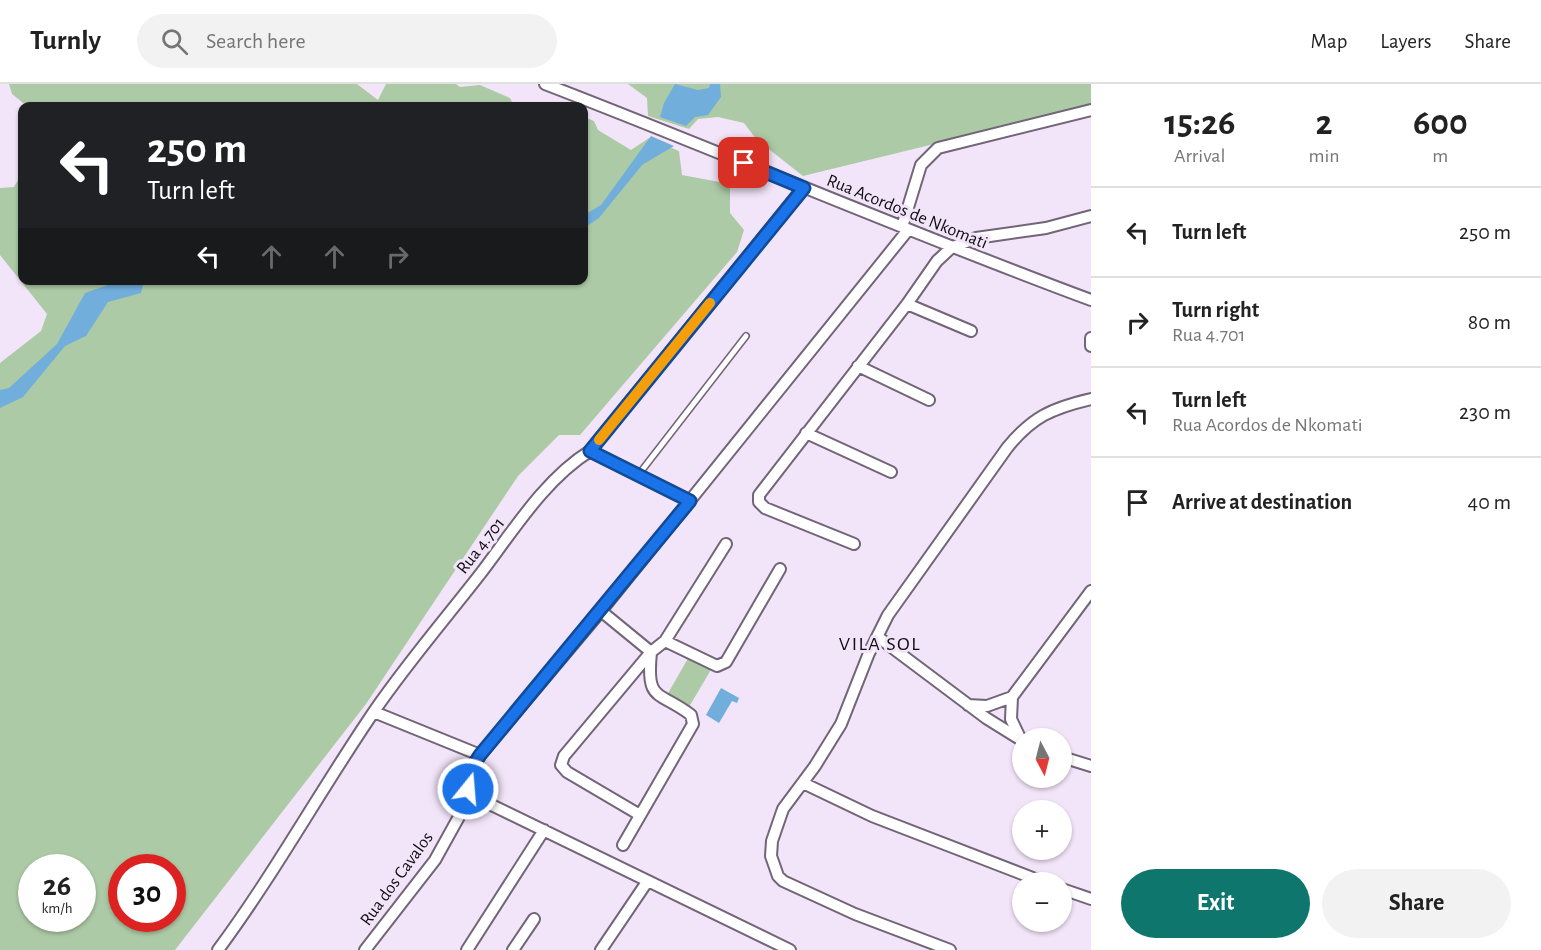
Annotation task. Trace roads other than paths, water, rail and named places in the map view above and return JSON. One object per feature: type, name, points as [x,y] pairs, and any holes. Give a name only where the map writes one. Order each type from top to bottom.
[{"type":"street","name":"Rua Acordos de Nkomati","points":[[544,84],[652,125],[951,248],[1091,300]]},
{"type":"street","points":[[785,949],[471,795],[468,789],[468,774],[480,755],[690,501],[905,228],[921,165],[938,148],[1091,110]]},
{"type":"street","name":"Rua 4.701","points":[[218,950],[289,848],[374,712],[411,659],[563,470],[590,451],[804,188]]},
{"type":"street","points":[[854,544],[765,508],[759,502],[759,495],[907,304],[937,261],[951,248],[976,238],[1036,230],[1091,216]]},
{"type":"street","points":[[907,304],[971,331]]},
{"type":"street","points":[[1091,338],[1091,346]]},
{"type":"street","points":[[858,366],[929,400]]},
{"type":"street","points":[[950,950],[855,915],[792,887],[778,876],[771,856],[777,822],[783,809],[803,783],[841,724],[888,615],[1016,438],[1050,410],[1091,399]]},
{"type":"street","points":[[806,433],[891,472]]},
{"type":"street","points":[[590,451],[690,501]]},
{"type":"street","points":[[640,815],[567,772],[561,765],[564,756],[580,735],[651,652],[664,641],[726,544]]},
{"type":"street","points":[[664,641],[717,666],[724,664],[780,569]]},
{"type":"street","points":[[968,705],[987,706],[1012,697],[1091,591]]},
{"type":"street","points":[[601,611],[651,652]]},
{"type":"street","points":[[878,637],[968,705],[1012,734]]},
{"type":"street","points":[[623,845],[693,723],[691,715],[662,699],[653,690],[650,681],[651,652]]},
{"type":"street","points":[[1012,697],[1011,719],[1016,728]]},
{"type":"street","points":[[374,712],[480,755]]},
{"type":"street","points":[[1072,760],[1091,766]]},
{"type":"street","points":[[803,783],[872,816],[1017,872]]},
{"type":"street","name":"Rua dos Cavalos","points":[[365,950],[435,860],[471,795]]},
{"type":"street","points":[[467,950],[544,830]]},
{"type":"street","points":[[601,950],[647,882]]},
{"type":"street","points":[[1072,892],[1091,899]]},
{"type":"street","points":[[513,950],[534,919]]},
{"type":"lane","points":[[639,474],[746,336]]},
{"type":"water","points":[[675,84],[698,90],[709,88],[710,84],[720,84],[721,97],[708,115],[695,117],[686,126],[660,117],[664,103]]},
{"type":"water","points":[[651,136],[674,146],[642,165],[599,218],[588,225],[588,213],[601,205]]},
{"type":"water","points":[[108,285],[143,285],[141,293],[108,302],[86,336],[65,346],[23,397],[0,408],[0,390],[9,388],[57,344],[85,293]]},
{"type":"water","points":[[721,688],[739,698],[737,703],[732,701],[719,723],[706,715]]},
{"type":"district","name":"VILA SOL","points":[[880,644]]}]
